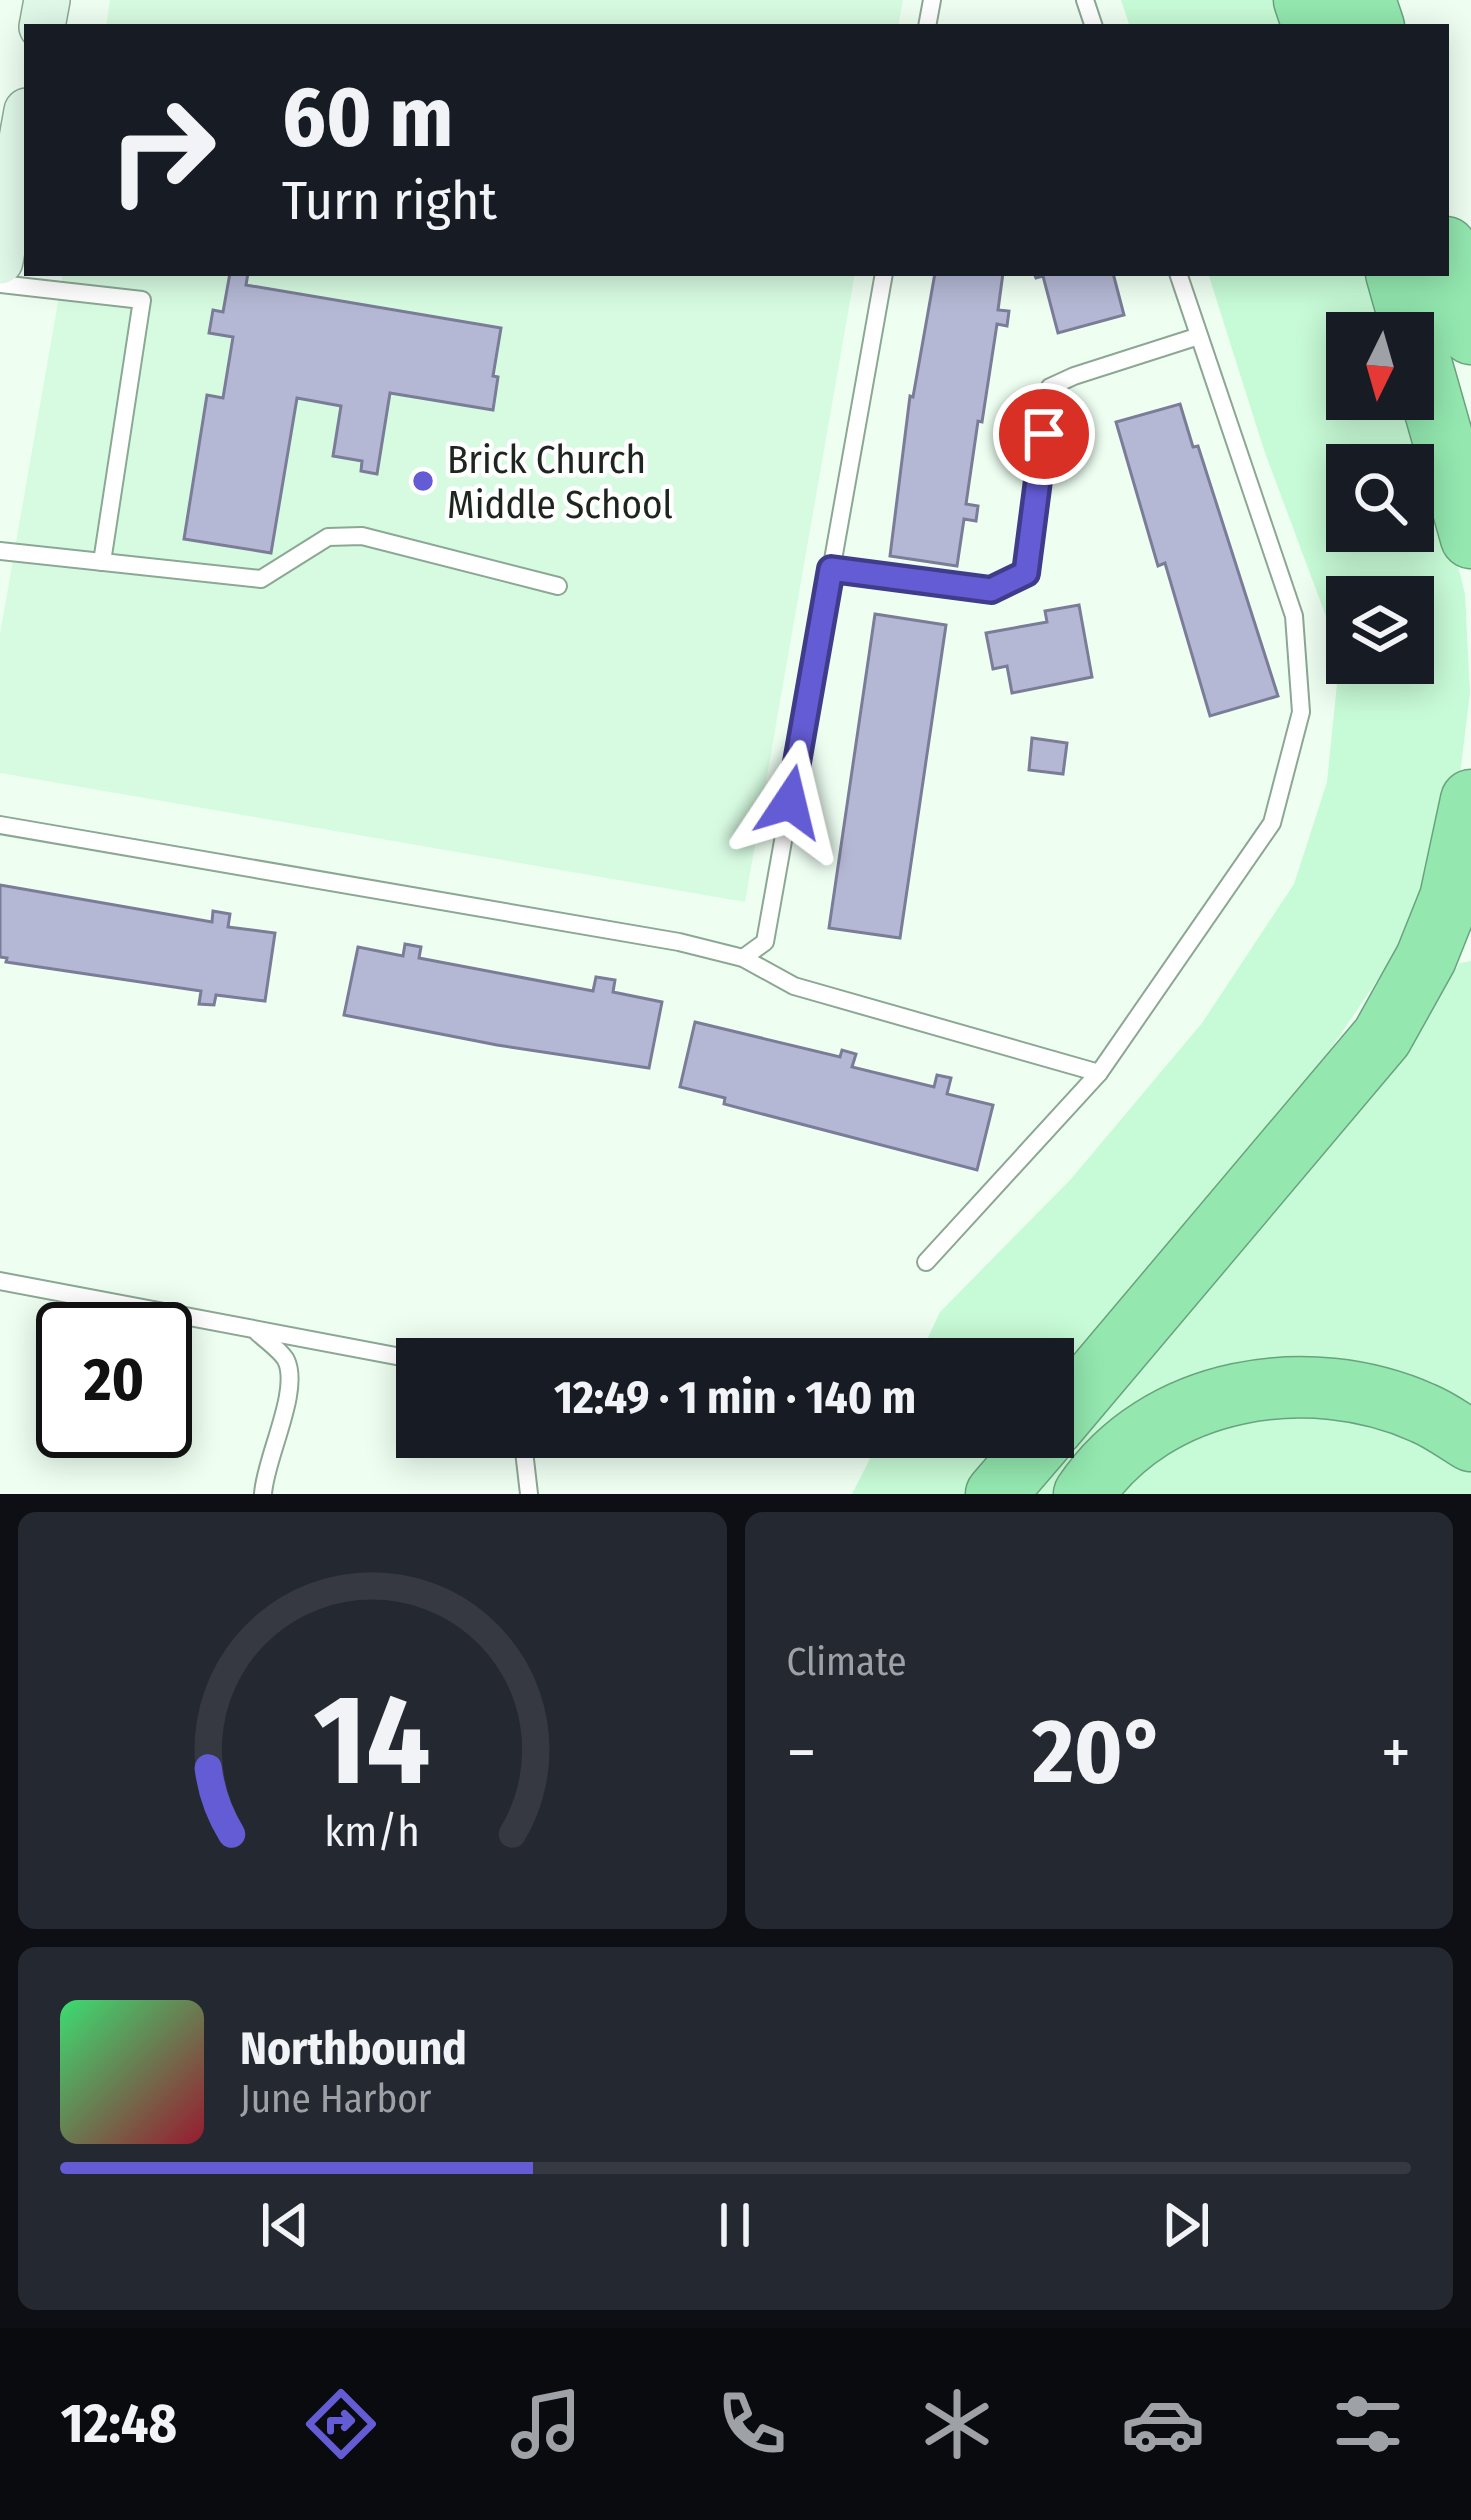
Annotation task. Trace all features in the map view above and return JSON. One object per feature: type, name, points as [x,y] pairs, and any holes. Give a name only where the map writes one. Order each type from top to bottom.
[{"type":"highway","points":[[1449,257],[1471,334]]},
{"type":"highway","points":[[1397,276],[1407,312]]},
{"type":"highway","points":[[1434,408],[1471,538]]},
{"type":"highway","points":[[1074,1402],[1382,1036],[1426,958],[1450,898],[1471,800]]},
{"type":"highway","points":[[1084,1494],[1125,1447],[1156,1425],[1208,1402],[1284,1386],[1341,1390],[1380,1399],[1424,1413],[1471,1441]]},
{"type":"highway","points":[[996,1494],[1027,1458]]},
{"type":"main road","points":[[0,261],[24,128]]},
{"type":"lane","points":[[743,958],[765,942],[883,276]]},
{"type":"lane","points":[[926,1262],[1099,1073],[1272,823],[1301,712],[1294,616],[1179,276]]},
{"type":"lane","points":[[0,284],[142,300],[103,562]]},
{"type":"lane","points":[[831,569],[991,590],[1026,573],[1050,388],[1199,336]]},
{"type":"lane","points":[[0,551],[261,579],[328,537],[362,536],[558,586]]},
{"type":"lane","points":[[0,825],[656,938],[743,958],[794,986],[1099,1073]]},
{"type":"lane","points":[[0,1281],[396,1356]]},
{"type":"lane","points":[[257,1332],[286,1360],[290,1389],[264,1474],[263,1494]]},
{"type":"lane","points":[[525,1458],[529,1494]]},
{"type":"shaded area","points":[[110,0],[903,0],[899,24],[106,24]]},
{"type":"shaded area","points":[[1121,0],[1289,0],[1298,24],[1129,24]]},
{"type":"shaded area","name":"Brick Church Middle School","points":[[62,276],[854,276],[745,902],[0,773],[0,634]]},
{"type":"shaded area","points":[[1209,276],[1379,276],[1390,312],[1326,312],[1326,420],[1421,420],[1428,444],[1326,444],[1326,552],[1434,552],[1434,468],[1465,594],[1470,693],[1456,807],[1422,914],[1332,1047],[1202,1221],[1074,1376],[1074,1338],[928,1338],[940,1312],[1071,1179],[1202,1023],[1294,884],[1327,782],[1337,684],[1434,684],[1434,576],[1326,576],[1326,616],[1264,450]]},
{"type":"shaded area","points":[[1471,961],[1471,1420],[1352,1370],[1064,1494],[1025,1494],[1055,1458],[1074,1458],[1074,1436],[1399,1048],[1460,963]]},
{"type":"shaded area","points":[[1279,1407],[1385,1421],[1471,1466],[1471,1494],[1116,1494],[1161,1444]]},
{"type":"shaded area","points":[[870,1458],[1006,1458],[976,1494],[852,1494]]},
{"type":"building","points":[[229,276],[248,276],[246,285],[501,328],[493,410],[390,393],[377,474],[361,471],[362,461],[333,456],[341,406],[297,398],[271,553],[184,539],[207,395],[223,398],[233,337],[209,333],[213,310],[223,312]]},
{"type":"building","points":[[934,276],[1003,276],[998,310],[1009,311],[1007,326],[997,324],[966,504],[978,506],[976,521],[964,519],[957,566],[890,556]]},
{"type":"building","points":[[1043,276],[1114,276],[1124,315],[1058,333]]},
{"type":"building","points":[[1180,404],[1193,447],[1198,446],[1278,696],[1210,716],[1165,563],[1158,566],[1116,422]]},
{"type":"building","points":[[1079,605],[1092,677],[1012,693],[1007,666],[993,669],[986,633],[1047,622],[1045,611]]},
{"type":"building","points":[[875,614],[946,625],[900,938],[829,928]]},
{"type":"building","points":[[1032,738],[1067,743],[1063,774],[1029,770]]},
{"type":"building","points":[[0,885],[212,922],[213,911],[230,914],[228,927],[275,933],[265,1001],[216,995],[214,1005],[199,1004],[201,991],[6,962],[7,958],[0,957]]},
{"type":"building","points":[[405,944],[421,947],[419,958],[593,991],[596,977],[615,980],[613,992],[662,1002],[649,1068],[344,1015],[358,947],[403,956]]},
{"type":"building","points":[[695,1022],[840,1057],[842,1050],[856,1054],[852,1067],[934,1087],[937,1075],[951,1078],[947,1094],[993,1105],[977,1170],[724,1104],[725,1098],[680,1087]]},
{"type":"place","name":"Brick Church Middle School","points":[[423,481]]},
{"type":"route","points":[[790,802],[831,569],[991,590],[1026,573],[1044,434]]}]
